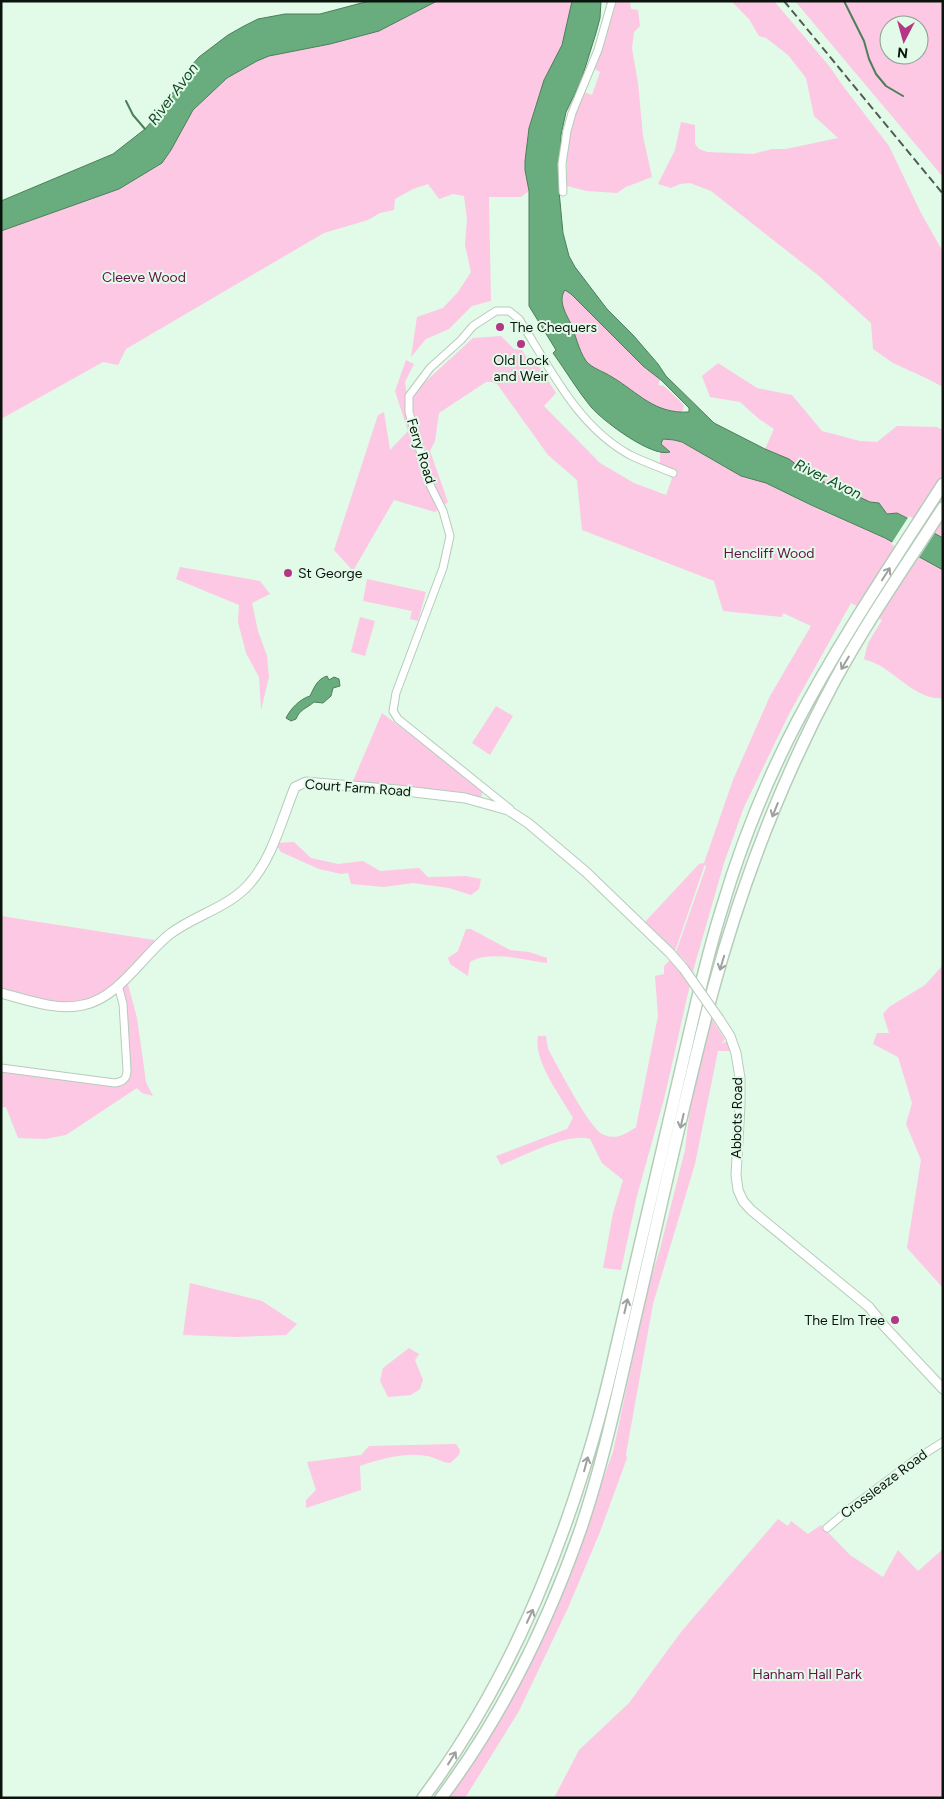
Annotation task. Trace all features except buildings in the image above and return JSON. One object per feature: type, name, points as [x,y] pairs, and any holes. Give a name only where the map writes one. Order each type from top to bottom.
[{"type":"highway","points":[[423,1798],[446,1767],[506,1666],[535,1604],[560,1542],[583,1475],[612,1364],[703,975],[733,873],[757,809],[780,757],[826,670],[943,484]]},
{"type":"highway","points":[[441,1798],[485,1733],[510,1689],[560,1584],[580,1530],[598,1471],[624,1366],[713,992],[763,841],[795,760],[837,677],[943,508]]},
{"type":"street","points":[[563,192],[562,164],[567,131],[572,113],[598,50],[612,1]]},
{"type":"street","name":"Ferry Road","points":[[519,816],[398,719],[393,711],[396,693],[443,568],[450,536],[443,511],[430,485],[409,412],[408,400],[410,394],[430,368],[461,340],[473,326],[496,311],[509,312],[519,319],[562,389],[580,413],[607,438],[630,454],[673,473]]},
{"type":"street","name":"Court Farm Road","points":[[1,993],[43,1004],[71,1007],[93,1003],[118,985],[171,933],[196,917],[221,905],[250,883],[268,854],[295,787],[299,784],[306,782],[397,790],[479,801],[508,810],[519,816]]},
{"type":"street","points":[[479,801],[484,798],[487,791]]},
{"type":"street","name":"Abbots Road","points":[[519,816],[586,872],[673,956],[719,1019],[734,1046],[740,1078],[736,1175],[738,1190],[743,1201],[751,1210],[869,1307],[885,1327],[943,1389]]},
{"type":"street","points":[[1,1068],[114,1083],[124,1080],[128,1070],[124,1004],[118,985]]},
{"type":"street","name":"Crossleaze Road","points":[[827,1528],[916,1459],[943,1442]]},
{"type":"green space","name":"Cleeve Wood","points":[[437,1],[572,1],[562,45],[544,80],[529,128],[525,161],[529,191],[521,197],[489,197],[491,301],[472,306],[449,329],[426,339],[411,357],[417,317],[443,308],[458,292],[471,272],[465,245],[467,219],[464,196],[453,194],[439,199],[428,184],[413,189],[395,199],[394,210],[380,213],[368,220],[324,233],[126,349],[118,365],[103,362],[1,419],[1,231],[119,189],[162,163],[193,110],[227,78],[257,61],[269,56],[330,44],[379,31]]},
{"type":"green space","points":[[606,1],[630,1],[631,9],[638,10],[640,26],[634,32],[632,48],[638,83],[643,136],[652,177],[626,187],[617,193],[587,191],[567,186],[567,153],[572,121],[584,92],[592,95],[600,72],[593,68],[605,40]]},
{"type":"green space","points":[[731,1],[774,1],[830,67],[889,146],[921,213],[943,252],[943,387],[893,363],[873,349],[871,323],[819,276],[711,191],[690,183],[680,184],[671,188],[658,184],[675,150],[681,122],[695,125],[695,144],[699,149],[707,152],[753,154],[838,138],[814,116],[806,78],[788,55],[766,38],[759,36],[749,19]]},
{"type":"green space","points":[[795,1],[943,1],[943,177]]},
{"type":"green space","points":[[565,290],[643,366],[660,379],[658,385],[664,386],[684,406],[682,412],[661,409],[653,405],[586,361],[563,306],[562,298]]},
{"type":"green space","name":"Hencliff Wood","points":[[501,336],[514,349],[522,350],[531,364],[537,363],[556,393],[544,406],[600,463],[634,483],[666,495],[674,473],[660,466],[660,452],[663,439],[682,442],[741,476],[766,483],[811,506],[885,538],[943,570],[943,698],[936,698],[921,693],[882,667],[864,659],[868,643],[882,620],[851,603],[789,714],[744,807],[724,863],[693,971],[665,1095],[637,1196],[621,1270],[603,1268],[613,1213],[623,1180],[602,1163],[590,1139],[570,1139],[558,1142],[501,1165],[496,1156],[567,1129],[573,1118],[544,1067],[538,1046],[538,1036],[546,1036],[548,1049],[566,1082],[582,1110],[598,1130],[604,1135],[617,1137],[636,1127],[658,1016],[655,976],[664,974],[664,966],[671,959],[682,972],[686,962],[676,952],[706,867],[705,864],[675,951],[645,922],[699,864],[704,863],[733,780],[770,696],[811,626],[783,613],[782,617],[723,611],[714,581],[582,530],[577,480],[548,455],[497,384],[492,382],[486,382],[439,413],[435,441],[430,451],[448,502],[435,512],[394,500],[353,571],[334,550],[378,415],[384,412],[390,450],[408,431],[395,391],[406,360],[414,364],[405,382],[407,397],[473,338]]},
{"type":"green space","points":[[718,363],[757,388],[792,395],[822,431],[860,441],[877,442],[897,426],[937,427],[943,430],[943,538],[897,513],[887,514],[879,503],[870,502],[837,489],[793,462],[765,449],[774,429],[740,402],[710,397],[702,376]]},
{"type":"green space","points":[[180,567],[260,581],[270,594],[252,603],[258,631],[267,656],[269,677],[261,710],[259,677],[246,653],[238,622],[239,605],[176,579]]},
{"type":"green space","points":[[367,579],[426,592],[418,621],[410,619],[412,611],[363,601]]},
{"type":"green space","points":[[360,617],[375,621],[365,656],[351,652]]},
{"type":"green space","points":[[496,706],[513,716],[490,755],[472,743]]},
{"type":"green space","points":[[382,713],[482,789],[482,796],[478,798],[438,790],[353,781]]},
{"type":"green space","points":[[294,842],[311,858],[338,864],[363,861],[380,871],[419,868],[428,877],[466,876],[481,879],[479,889],[471,895],[449,888],[413,883],[384,887],[351,884],[348,873],[341,874],[319,869],[281,852],[275,843]]},
{"type":"green space","points":[[1,916],[154,940],[154,948],[121,982],[128,984],[137,1018],[146,1082],[153,1096],[142,1093],[137,1088],[66,1135],[45,1139],[18,1138],[6,1107],[1,1107],[1,1066],[114,1083],[127,1076],[118,985],[100,999],[71,1007],[1,993]]},
{"type":"green space","points":[[466,929],[471,929],[510,950],[529,952],[547,958],[547,963],[497,956],[478,958],[470,962],[468,976],[450,964],[448,958],[458,951]]},
{"type":"green space","points":[[943,965],[943,1288],[907,1248],[921,1160],[906,1124],[912,1103],[898,1057],[873,1044],[877,1033],[889,1033],[883,1014],[889,1007],[925,985]]},
{"type":"green space","points":[[711,1018],[725,1039],[721,1044],[727,1041],[731,1051],[718,1051],[695,1164],[653,1304],[626,1454],[627,1458],[600,1532],[568,1608],[519,1711],[465,1798],[449,1798],[515,1691],[561,1594],[613,1452],[647,1291],[660,1249],[685,1150],[691,1099]]},
{"type":"green space","points":[[190,1283],[262,1301],[297,1324],[286,1335],[236,1337],[183,1335]]},
{"type":"green space","points":[[409,1348],[419,1354],[415,1360],[423,1380],[420,1389],[411,1395],[388,1397],[380,1381],[383,1368]]},
{"type":"green space","points":[[456,1444],[460,1450],[459,1455],[450,1463],[430,1457],[410,1455],[360,1466],[361,1490],[306,1508],[306,1500],[316,1490],[307,1462],[361,1455],[369,1446]]},
{"type":"green space","name":"Hanham Hall Park","points":[[778,1519],[788,1526],[791,1521],[808,1534],[821,1525],[850,1555],[883,1577],[898,1550],[918,1571],[943,1549],[943,1798],[554,1798],[579,1750],[629,1703],[681,1632]]},
{"type":"water","name":"River Avon","points":[[369,1],[437,1],[379,31],[330,44],[269,56],[257,61],[227,78],[193,110],[162,163],[119,189],[1,231],[1,201],[113,154],[145,129],[159,113],[191,66],[199,57],[228,35],[258,19],[285,14],[320,14]]},
{"type":"water","points":[[572,1],[601,1],[600,18],[596,33],[581,81],[566,112],[561,135],[559,191],[563,233],[569,256],[575,267],[607,309],[633,335],[666,376],[714,423],[789,459],[836,489],[840,488],[870,502],[879,503],[887,514],[897,513],[943,538],[943,570],[885,538],[766,483],[741,476],[682,442],[663,439],[661,444],[670,452],[662,452],[640,444],[606,421],[581,394],[553,353],[556,350],[529,306],[529,191],[525,161],[529,128],[544,80],[562,45]],"holes":[[[565,290],[643,366],[661,380],[689,408],[689,412],[677,412],[656,406],[586,361],[563,306],[562,298]]]},
{"type":"water","points":[[327,676],[329,680],[334,677],[339,679],[340,686],[333,688],[331,696],[323,703],[314,702],[301,711],[296,719],[291,721],[286,718],[296,704],[310,696],[318,682]]},
{"type":"pier","points":[[909,516],[936,531],[918,559],[891,544]]},
{"type":"waterway","points":[[844,1],[864,41],[876,74],[886,86],[903,96]]},
{"type":"waterway","name":"River Avon","points":[[126,101],[133,115],[145,129]]},
{"type":"railway","points":[[784,1],[943,194]]},
{"type":"place","name":"The Chequers","points":[[500,327]]},
{"type":"place","name":"Old Lock and Weir","points":[[521,344]]},
{"type":"place","name":"St George","points":[[288,573]]},
{"type":"place","name":"The Elm Tree","points":[[895,1320]]}]
